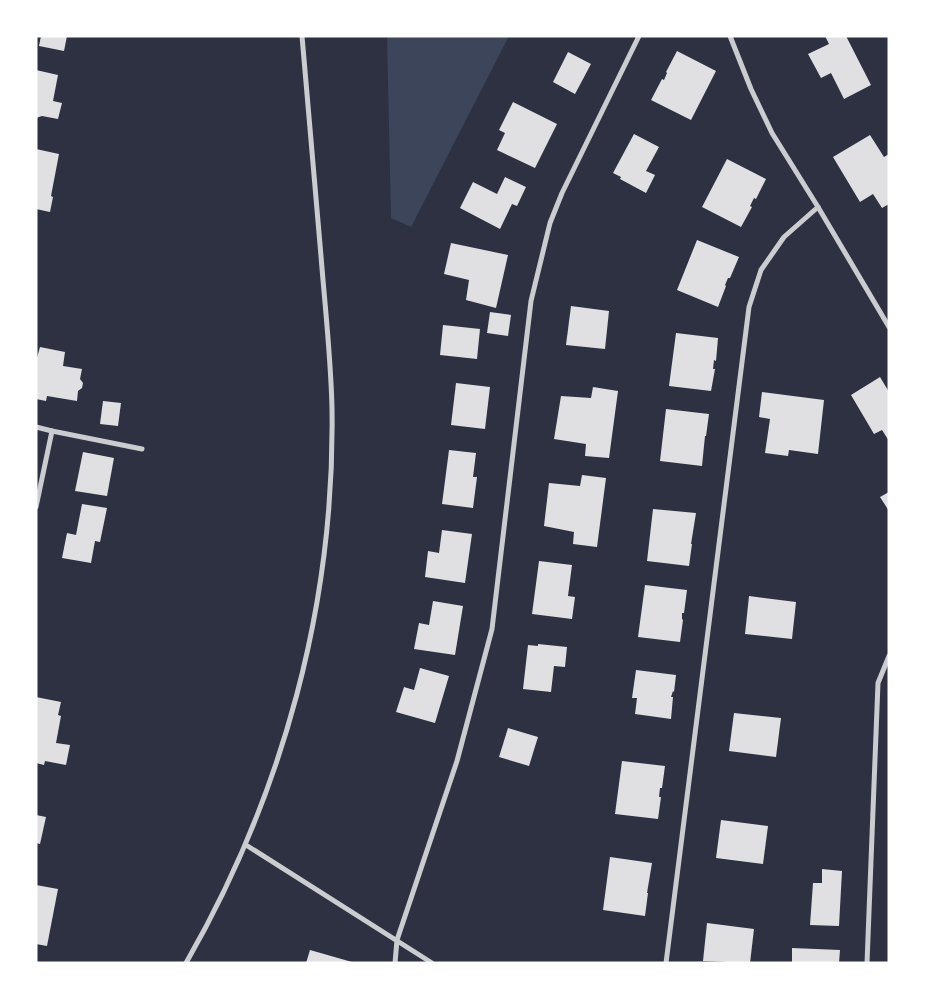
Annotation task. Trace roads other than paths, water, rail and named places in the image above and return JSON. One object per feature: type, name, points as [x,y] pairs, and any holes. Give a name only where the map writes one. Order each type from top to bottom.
[{"type":"street","points":[[186,963],[246,845],[283,746],[297,700],[318,597],[328,510],[331,459],[331,367],[302,36]]},
{"type":"street","points":[[395,963],[397,940],[457,761],[492,629],[531,301],[550,223],[562,193],[639,36]]},
{"type":"street","points":[[730,36],[750,89],[772,133],[889,327]]},
{"type":"street","points":[[666,963],[749,307],[761,270],[784,237],[818,207]]},
{"type":"street","points":[[36,427],[142,449]]},
{"type":"street","points":[[36,507],[52,431]]},
{"type":"street","points":[[867,963],[878,683],[889,656]]},
{"type":"street","points":[[246,845],[432,963]]}]
